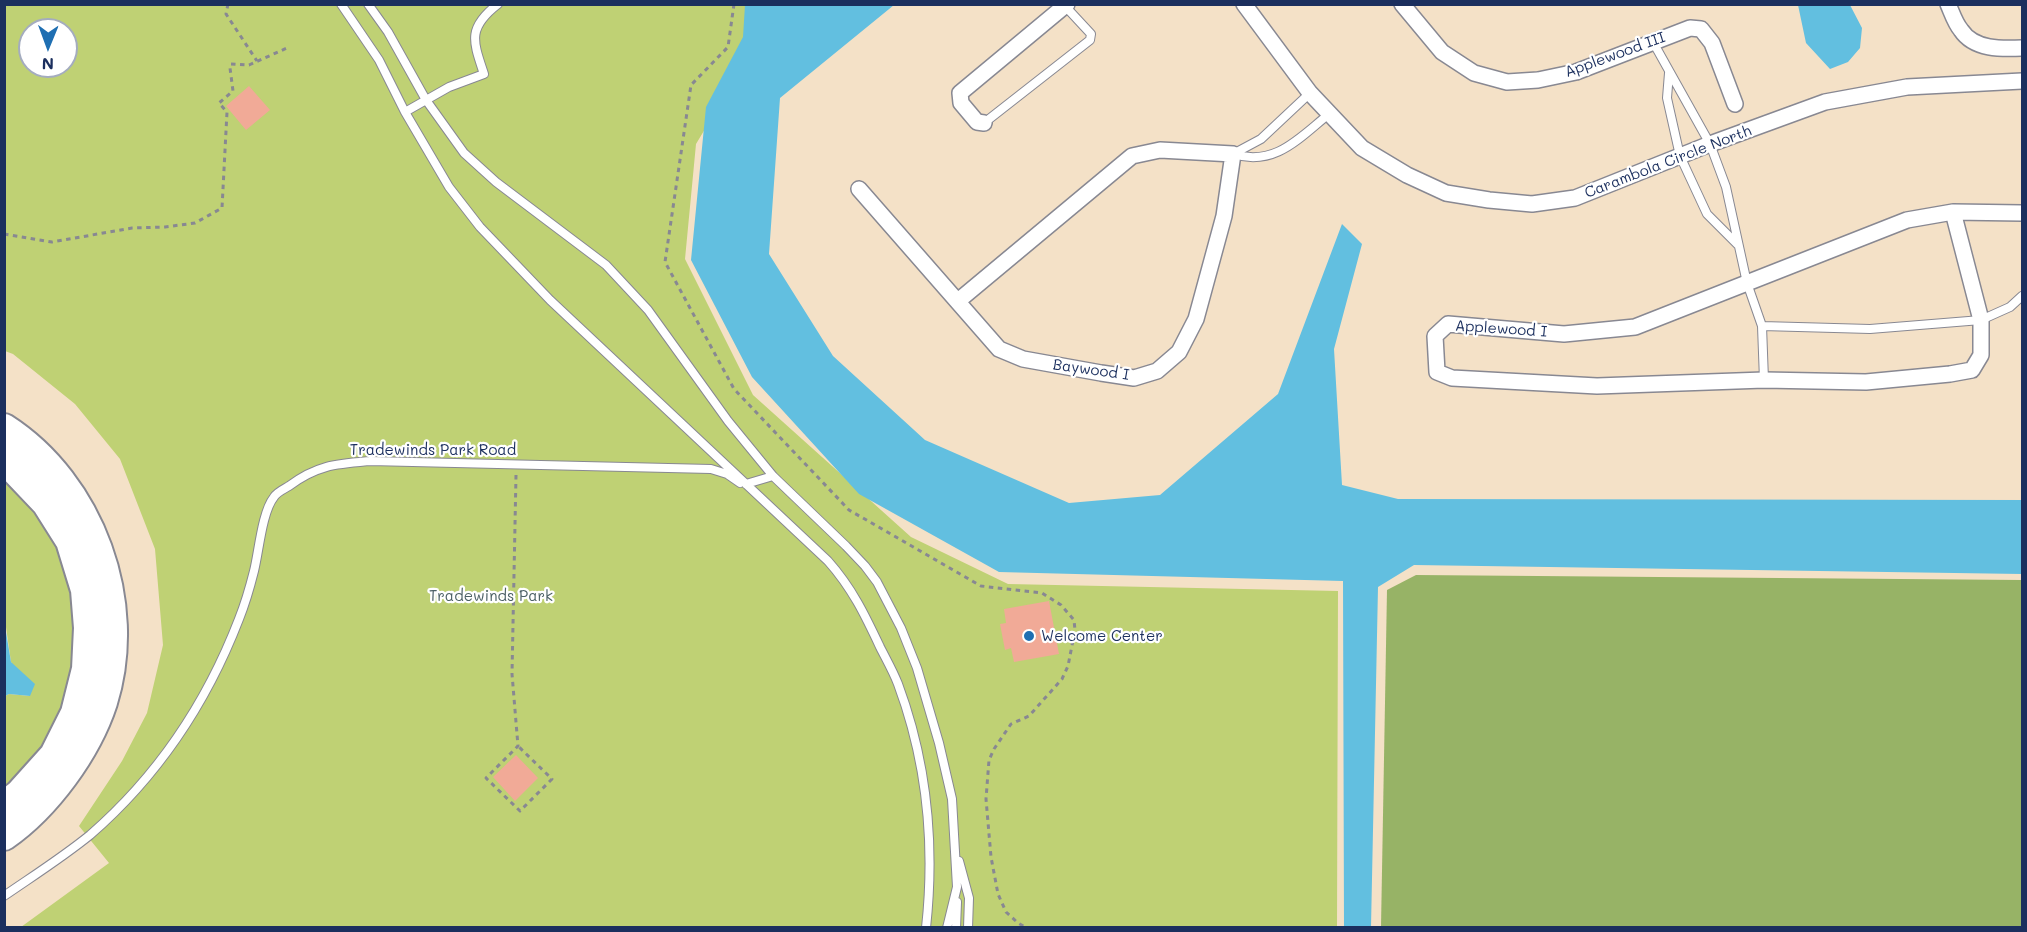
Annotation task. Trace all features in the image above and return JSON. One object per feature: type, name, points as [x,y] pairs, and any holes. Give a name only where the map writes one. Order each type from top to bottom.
[{"type":"highway","points":[[4,428],[34,451],[56,473],[71,494],[99,554],[108,588],[112,625],[111,663],[103,702],[74,763],[39,807],[4,836]]},
{"type":"highway","points":[[4,459],[46,503],[70,541],[85,590],[88,628],[86,669],[75,713],[54,755],[19,794],[4,806]]},
{"type":"street","name":"Carambola Circle North","points":[[1244,4],[1310,93],[1362,148],[1407,175],[1446,193],[1489,200],[1532,204],[1575,198],[1710,144],[1825,102],[1907,87],[2022,81]]},
{"type":"street","name":"Applewood III","points":[[1402,4],[1442,52],[1474,73],[1508,82],[1538,80],[1576,72],[1690,28],[1701,29],[1712,43],[1735,104]]},
{"type":"street","points":[[1948,4],[1962,32],[1978,44],[1999,49],[2022,48]]},
{"type":"street","points":[[984,123],[976,122],[971,116],[961,103],[960,93],[1066,5]]},
{"type":"street","points":[[958,301],[1132,156],[1160,150],[1233,154]]},
{"type":"street","name":"Baywood I","points":[[859,189],[999,349],[1023,360],[1134,378],[1157,371],[1179,352],[1196,319],[1224,216],[1233,154]]},
{"type":"street","name":"Applewood I","points":[[1953,212],[1981,320],[1981,355],[1972,370],[1866,382],[1764,380],[1597,386],[1452,378],[1437,372],[1435,336],[1448,324],[1564,334],[1635,327],[1908,220],[1953,212],[2022,213]]},
{"type":"lane","name":"Tradewinds Park Road","points":[[340,4],[379,60],[405,112],[449,187],[480,227],[550,300],[828,561],[860,603],[898,684],[916,748],[929,821],[931,849],[926,927]]},
{"type":"lane","points":[[368,4],[388,32],[426,100],[464,153],[496,182],[606,265],[641,303],[728,421],[773,476],[865,566],[877,582],[901,628],[917,668],[939,743],[952,799],[957,887],[956,927]]},
{"type":"lane","points":[[405,112],[450,87],[484,74],[475,44],[475,36],[478,26],[487,13],[498,4]]},
{"type":"lane","points":[[984,123],[1090,40],[1091,34],[1066,5]]},
{"type":"lane","points":[[1653,42],[1710,144],[1725,187],[1747,283],[1762,326],[1764,380]]},
{"type":"lane","points":[[1669,71],[1667,98],[1680,156],[1707,214],[1739,246]]},
{"type":"lane","points":[[1233,154],[1262,139],[1310,93]]},
{"type":"lane","points":[[1233,154],[1248,159],[1268,156],[1286,149],[1329,114]]},
{"type":"lane","points":[[1762,326],[1870,329],[1981,320],[2010,307],[2022,296]]},
{"type":"lane","name":"Tradewinds Park Road","points":[[4,896],[88,836],[121,806],[183,732],[223,658],[240,617],[254,572],[265,518],[274,497],[297,479],[316,469],[335,464],[370,461],[711,469],[727,474],[765,501]]},
{"type":"lane","points":[[746,484],[773,476]]},
{"type":"lane","points":[[955,847],[969,897],[968,927]]},
{"type":"lane","points":[[947,927],[957,887]]},
{"type":"path","points":[[228,4],[226,14],[257,61]]},
{"type":"path","points":[[734,4],[728,47],[691,85],[665,262],[734,389],[849,510],[981,586],[1042,593],[1061,604],[1074,620],[1075,630],[1068,666],[1062,679],[1029,716],[1011,724],[994,748],[989,760],[986,800],[991,856],[998,894],[1006,912],[1017,923],[1027,927]]},
{"type":"path","points":[[4,234],[52,242],[132,228],[195,223],[222,208],[227,112],[219,103],[233,91],[231,64],[249,65],[287,48]]},
{"type":"path","points":[[516,464],[512,674],[518,746],[552,779],[520,812],[486,778],[518,746]]},
{"type":"green space","name":"Tradewinds Park","points":[[4,5],[746,5],[749,32],[732,84],[696,144],[685,259],[753,395],[911,537],[1008,584],[1338,591],[1337,927],[21,927],[109,863],[79,826],[122,761],[147,713],[163,645],[155,549],[120,459],[75,404],[13,354],[5,351]]},
{"type":"green space","points":[[4,466],[13,473],[80,584],[72,705],[5,801],[5,696],[9,694],[30,696],[11,662],[5,620]]},
{"type":"green space","points":[[1416,575],[2022,580],[2022,927],[1381,927],[1387,590]]},
{"type":"water","points":[[745,5],[894,5],[780,98],[769,254],[833,356],[925,440],[1069,503],[1160,495],[1278,394],[1342,224],[1362,244],[1334,349],[1342,485],[1398,499],[2022,500],[2022,574],[1414,565],[1378,587],[1371,927],[1344,927],[1343,581],[999,572],[859,494],[752,377],[691,260],[706,107],[743,37]]},
{"type":"water","points":[[1798,5],[1850,5],[1862,28],[1860,48],[1848,62],[1830,69],[1806,43]]},
{"type":"water","points":[[4,620],[11,662],[35,684],[30,696],[9,694],[5,696]]},
{"type":"building","points":[[249,86],[270,110],[246,130],[226,106]]},
{"type":"building","name":"Welcome Center","points":[[1049,601],[1059,654],[1014,662],[1011,648],[1005,650],[1000,624],[1006,623],[1004,609]]},
{"type":"building","points":[[516,755],[538,778],[515,801],[493,777]]},
{"type":"place","name":"Welcome Center","points":[[1029,636]]}]
